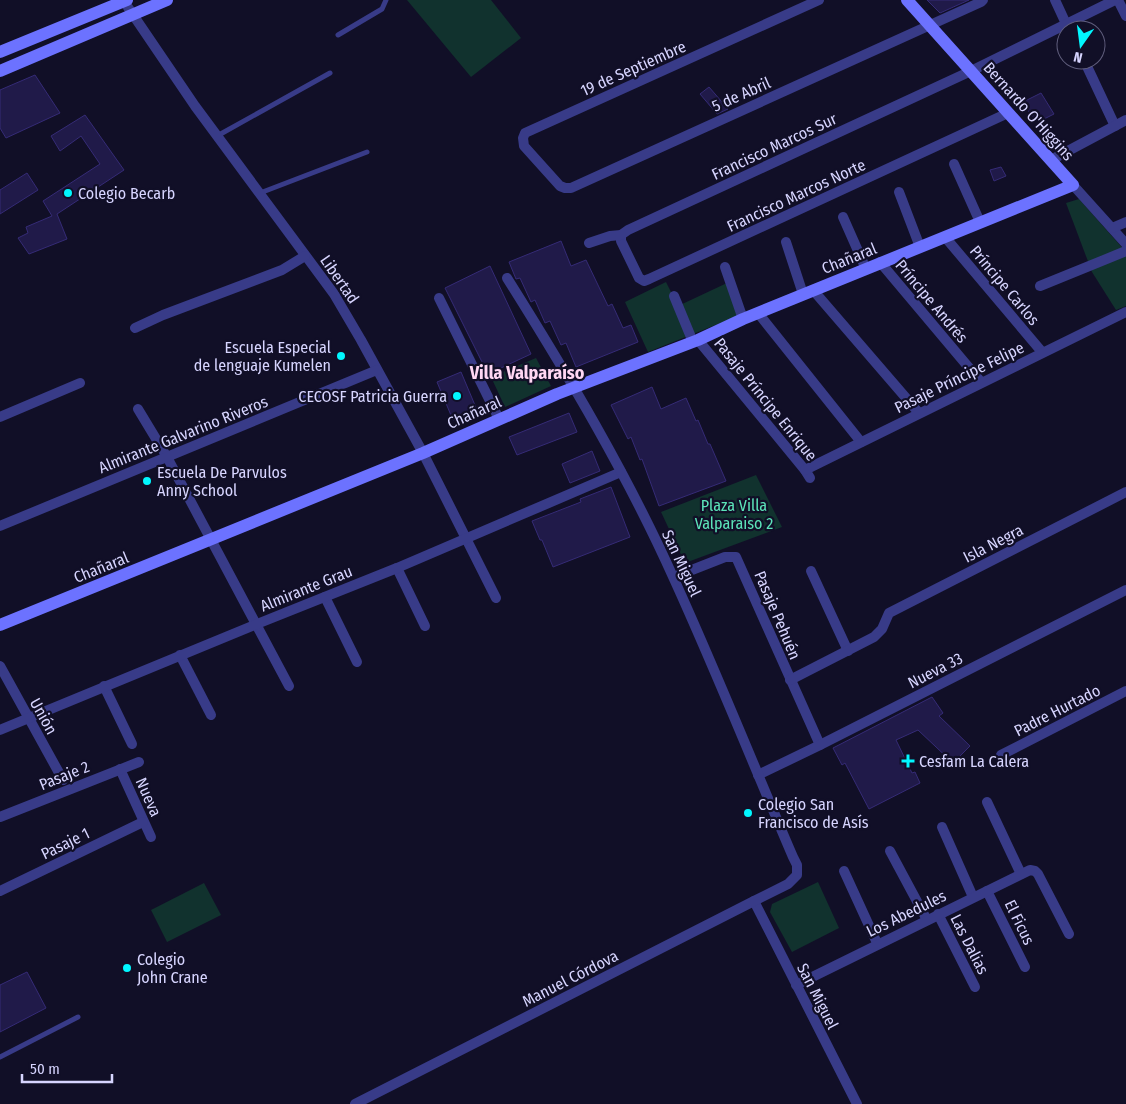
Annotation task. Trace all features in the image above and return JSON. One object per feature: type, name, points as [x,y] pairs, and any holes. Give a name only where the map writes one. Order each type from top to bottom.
[{"type":"street","points":[[0,52],[125,0]]},
{"type":"street","name":"Libertad","points":[[125,0],[132,14],[217,136],[334,294],[423,453],[496,598]]},
{"type":"street","points":[[0,71],[166,0]]},
{"type":"street","name":"19 de Septiembre","points":[[565,188],[556,182],[524,146],[523,138],[526,133],[819,0]]},
{"type":"street","name":"Bernardo O'Higgins","points":[[907,0],[1126,244]]},
{"type":"street","name":"5 de Abril","points":[[565,188],[571,188],[983,0]]},
{"type":"street","points":[[1055,0],[1065,20]]},
{"type":"street","points":[[1116,0],[1126,16]]},
{"type":"street","name":"Francisco Marcos Sur","points":[[1080,20],[1116,0]]},
{"type":"street","name":"Francisco Marcos Sur","points":[[589,243],[610,236],[621,235],[1056,32]]},
{"type":"street","points":[[1089,70],[1115,126]]},
{"type":"street","name":"Francisco Marcos Norte","points":[[621,235],[621,241],[639,278],[649,279],[1008,113]]},
{"type":"street","points":[[1051,160],[1126,120]]},
{"type":"street","points":[[954,164],[980,222]]},
{"type":"street","name":"Chañaral","points":[[0,625],[423,453],[574,388],[695,341],[758,312],[880,262],[1074,185]]},
{"type":"street","points":[[899,192],[920,247]]},
{"type":"street","points":[[843,216],[866,269]]},
{"type":"street","points":[[1112,228],[1126,222]]},
{"type":"street","name":"Príncipe Carlos","points":[[945,237],[1042,352]]},
{"type":"street","points":[[786,242],[808,292],[919,413]]},
{"type":"street","points":[[1040,286],[1126,251]]},
{"type":"street","points":[[135,328],[163,315],[282,270],[305,256]]},
{"type":"street","name":"Príncipe Andrés","points":[[880,262],[980,382]]},
{"type":"street","points":[[725,267],[743,319]]},
{"type":"street","name":"San Miguel","points":[[507,278],[560,362],[621,472],[674,578],[797,865],[797,875]]},
{"type":"street","name":"Pasaje Príncipe Enrique","points":[[674,296],[695,341],[808,474]]},
{"type":"street","points":[[438,298],[499,419]]},
{"type":"street","points":[[758,312],[861,442]]},
{"type":"street","name":"Pasaje Príncipe Felipe","points":[[808,474],[861,442],[1126,312]]},
{"type":"street","name":"Almirante Galvarino Riveros","points":[[0,526],[377,370]]},
{"type":"street","points":[[0,417],[80,383]]},
{"type":"street","points":[[138,409],[166,457],[289,686]]},
{"type":"street","name":"Almirante Grau","points":[[0,730],[397,568],[621,472]]},
{"type":"street","name":"Isla Negra","points":[[790,680],[874,637],[882,629],[889,613],[1126,492]]},
{"type":"street","name":"Pasaje Pehuén","points":[[674,578],[725,557],[736,557],[820,746]]},
{"type":"street","points":[[397,568],[425,626]]},
{"type":"street","points":[[811,571],[848,651]]},
{"type":"street","name":"Nueva 33","points":[[758,775],[820,746],[1126,590]]},
{"type":"street","points":[[326,597],[357,662]]},
{"type":"street","points":[[180,655],[211,715]]},
{"type":"street","name":"Unión","points":[[0,666],[63,780]]},
{"type":"street","points":[[104,686],[132,744]]},
{"type":"street","name":"Padre Hurtado","points":[[1001,755],[1126,691]]},
{"type":"street","name":"Pasaje 2","points":[[0,817],[139,762]]},
{"type":"street","name":"Nueva","points":[[120,769],[151,837]]},
{"type":"street","points":[[987,802],[1025,872],[1035,871],[1038,874],[1070,934]]},
{"type":"street","name":"Pasaje 1","points":[[0,891],[143,822]]},
{"type":"street","points":[[942,827],[973,897]]},
{"type":"street","points":[[890,851],[927,920]]},
{"type":"street","points":[[844,871],[877,943]]},
{"type":"street","name":"Los Abedules","points":[[796,984],[1025,872]]},
{"type":"street","name":"Manuel Córdova","points":[[355,1104],[788,884],[797,875]]},
{"type":"street","name":"El Ficus","points":[[987,890],[1025,967]]},
{"type":"street","name":"San Miguel","points":[[754,901],[857,1104]]},
{"type":"street","name":"Las Dalias","points":[[938,914],[974,987]]},
{"type":"lane","points":[[338,34],[382,9],[386,0]]},
{"type":"lane","points":[[217,136],[330,72]]},
{"type":"lane","points":[[259,194],[367,152]]},
{"type":"lane","points":[[0,1057],[78,1017]]},
{"type":"green space","points":[[407,0],[491,0],[521,38],[471,77]]},
{"type":"green space","points":[[1079,199],[1126,252],[1126,306],[1116,310],[1092,272],[1066,203]]},
{"type":"green space","points":[[666,282],[678,306],[727,283],[738,316],[648,352],[625,302]]},
{"type":"green space","points":[[536,358],[551,386],[505,407],[491,377]]},
{"type":"green space","name":"Plaza Villa Valparaiso 2","points":[[756,475],[782,527],[685,563],[661,512]]},
{"type":"green space","points":[[818,882],[839,928],[792,952],[770,912],[772,904]]},
{"type":"green space","points":[[204,883],[221,915],[167,942],[151,910]]},
{"type":"building","points":[[927,0],[969,0],[940,13]]},
{"type":"building","points":[[35,75],[60,113],[6,138],[0,128],[0,90]]},
{"type":"building","points":[[709,87],[728,109],[717,114],[700,94]]},
{"type":"building","points":[[1041,93],[1054,114],[1038,122],[1021,103]]},
{"type":"building","points":[[85,115],[124,170],[57,214],[67,239],[29,254],[18,238],[28,233],[26,227],[52,216],[43,201],[100,164],[81,136],[60,151],[51,136]]},
{"type":"building","points":[[1001,167],[1006,176],[994,181],[990,170]]},
{"type":"building","points":[[27,173],[38,190],[0,214],[0,190]]},
{"type":"building","points":[[561,241],[571,266],[586,260],[608,306],[612,304],[623,328],[631,325],[638,342],[576,367],[566,343],[561,345],[550,321],[545,323],[535,300],[531,302],[520,278],[516,279],[509,262]]},
{"type":"building","points":[[490,266],[531,354],[488,374],[445,288]]},
{"type":"building","name":"CECOSF Patricia Guerra","points":[[461,372],[477,410],[453,420],[437,382]]},
{"type":"building","points":[[652,387],[661,409],[686,398],[708,444],[710,444],[726,481],[659,506],[642,459],[640,460],[631,437],[628,439],[611,405]]},
{"type":"building","points":[[569,413],[577,432],[517,455],[509,437]]},
{"type":"building","points":[[592,451],[600,471],[570,483],[562,464]]},
{"type":"building","points":[[611,487],[630,537],[553,567],[532,521],[581,502],[580,499]]},
{"type":"building","points":[[932,697],[943,713],[939,716],[970,746],[953,763],[918,730],[896,740],[912,773],[915,772],[920,783],[869,809],[845,763],[842,765],[833,748]]},
{"type":"building","points":[[27,972],[46,1008],[0,1032],[0,985]]},
{"type":"place","name":"Colegio Becarb","points":[[68,193]]},
{"type":"place","name":"Escuela Especial de lenguaje Kumelen","points":[[341,356]]},
{"type":"place","name":"CECOSF Patricia Guerra","points":[[457,396]]},
{"type":"place","name":"Escuela De Parvulos Anny School","points":[[147,481]]},
{"type":"place","name":"Cesfam La Calera","points":[[908,761]]},
{"type":"place","name":"Colegio San Francisco de Asís","points":[[748,813]]},
{"type":"place","name":"Colegio John Crane","points":[[127,968]]},
{"type":"district","name":"Villa Valparaíso","points":[[527,373]]}]
